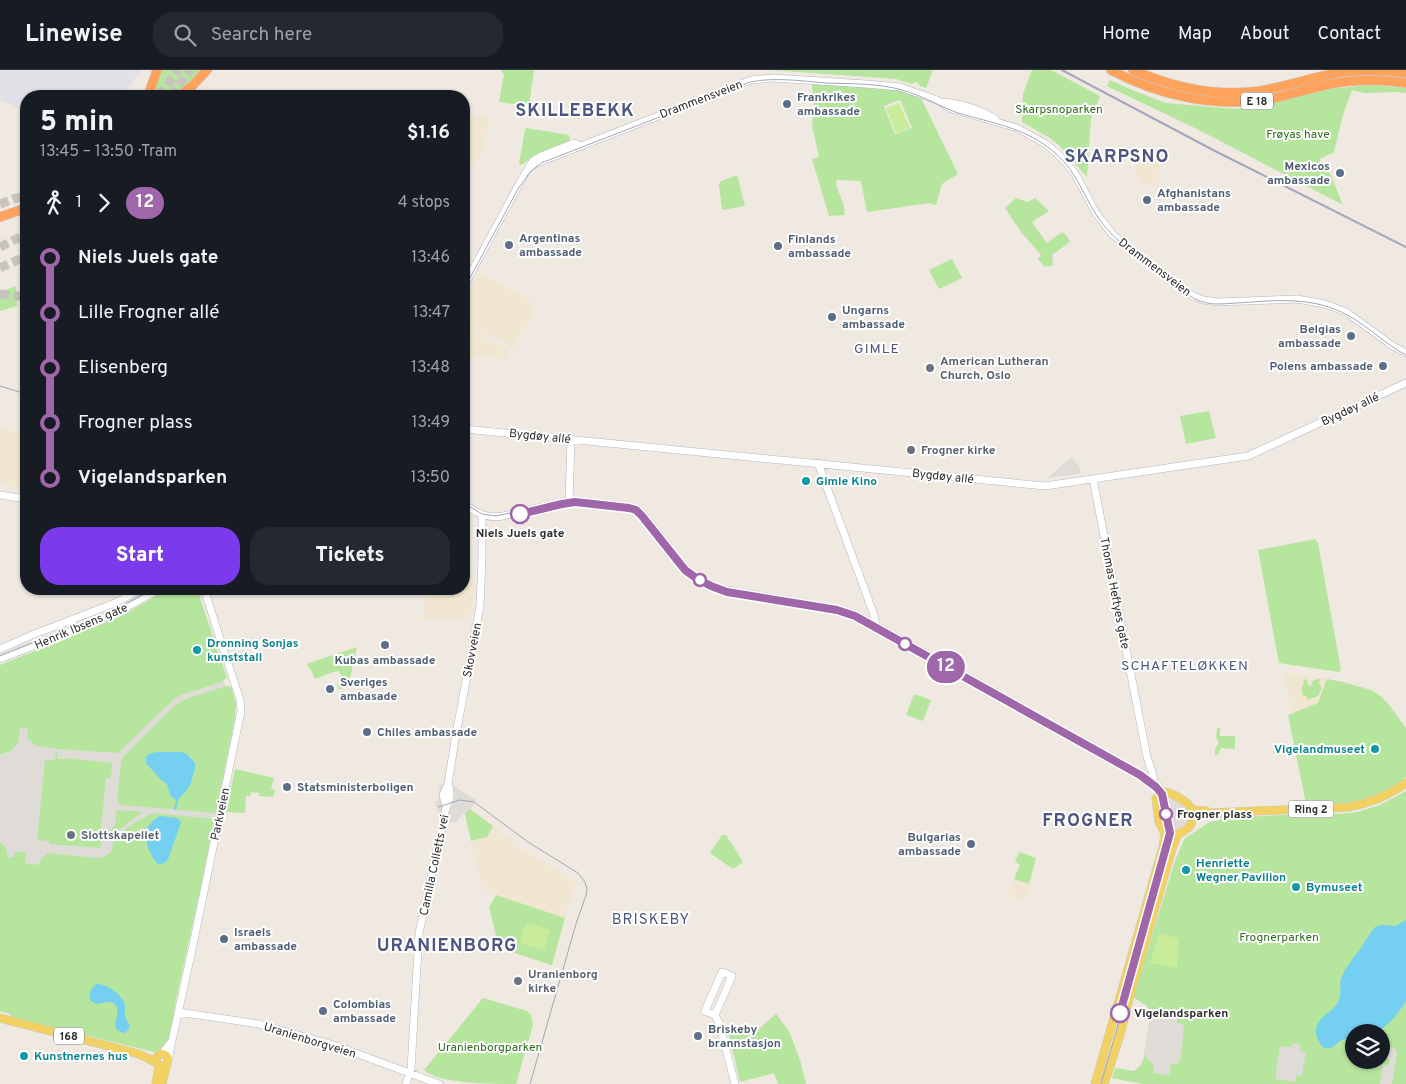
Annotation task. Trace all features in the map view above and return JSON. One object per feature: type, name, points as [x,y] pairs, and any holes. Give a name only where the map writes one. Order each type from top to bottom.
[{"type":"highway","points":[[150,90],[156,70]]},
{"type":"highway","points":[[187,90],[207,70]]},
{"type":"highway","name":"E 18","points":[[1111,70],[1147,87],[1213,102],[1237,103],[1258,101],[1343,82],[1374,80],[1406,83]]},
{"type":"highway","name":"E 18","points":[[1133,70],[1151,78],[1176,85],[1219,92],[1257,91],[1343,72],[1374,70],[1406,73]]},
{"type":"highway","points":[[0,217],[20,210]]},
{"type":"main road","name":"Ring 2","points":[[1178,834],[1186,829],[1193,819],[1210,813],[1349,807],[1380,798],[1406,783]]},
{"type":"main road","name":"Ring 2","points":[[1160,795],[1170,793],[1183,800],[1192,810],[1210,813]]},
{"type":"main road","points":[[1095,1084],[1165,842],[1165,833],[1160,826],[1157,816],[1156,802],[1160,795]]},
{"type":"main road","points":[[1192,810],[1193,819]]},
{"type":"main road","points":[[1165,833],[1171,835],[1178,834]]},
{"type":"main road","points":[[1104,1084],[1120,1036],[1131,990],[1178,834]]},
{"type":"main road","name":"168","points":[[0,1018],[162,1060]]},
{"type":"main road","name":"Parkveien","points":[[156,1084],[162,1060]]},
{"type":"main road","name":"Parkveien","points":[[162,1060],[162,1084]]},
{"type":"street","name":"Drammensveien","points":[[470,275],[518,186],[530,168],[537,163],[744,82],[757,79],[774,78],[894,86],[942,102],[953,103],[984,112],[1001,123],[1028,133],[1053,150],[1074,172],[1096,213],[1111,232],[1193,296],[1203,300],[1218,302],[1297,299],[1325,304],[1346,312],[1393,346],[1406,353]]},
{"type":"street","name":"Bygdøy allé","points":[[470,430],[1042,486],[1248,456],[1406,383]]},
{"type":"street","points":[[569,501],[571,440]]},
{"type":"street","points":[[818,463],[876,625]]},
{"type":"street","name":"Thomas Heftyes gate","points":[[1093,479],[1151,781]]},
{"type":"street","points":[[0,495],[20,498]]},
{"type":"street","points":[[470,508],[482,515],[498,517],[569,501],[626,506],[638,510],[687,570],[695,576],[733,592],[845,611],[876,625],[1151,781],[1161,789],[1160,795]]},
{"type":"street","name":"Skovveien","points":[[446,805],[450,800],[451,794],[448,784],[480,606],[482,515]]},
{"type":"street","name":"Henrik Ibsens gate","points":[[0,649],[116,603],[131,595]]},
{"type":"street","name":"Henrik Ibsens gate","points":[[0,659],[116,613],[149,595]]},
{"type":"street","name":"Parkveien","points":[[162,1060],[171,1041],[178,1012],[242,711],[238,693],[206,595]]},
{"type":"street","name":"Camilla Colletts vei","points":[[406,1084],[410,1074],[419,933],[446,805]]},
{"type":"street","points":[[715,1015],[732,976],[722,972],[705,1011],[715,1015],[719,1023],[735,1084]]},
{"type":"street","name":"Uranienborgveien","points":[[178,1012],[259,1024],[334,1045],[439,1084]]},
{"type":"shaded area","points":[[0,70],[141,70],[126,90],[20,90],[20,108],[0,100]]},
{"type":"shaded area","points":[[483,116],[490,119],[483,151],[474,164],[470,161],[470,117]]},
{"type":"shaded area","points":[[1137,158],[1161,160],[1158,185],[1140,184],[1140,178],[1136,177]]},
{"type":"shaded area","points":[[479,273],[532,301],[531,321],[520,332],[516,347],[512,349],[495,337],[487,336],[470,326],[470,290]]},
{"type":"shaded area","points":[[470,330],[509,350],[509,355],[505,359],[477,356],[477,358],[470,357]]},
{"type":"shaded area","points":[[0,428],[20,434],[20,482],[18,489],[0,483]]},
{"type":"shaded area","points":[[1071,457],[1080,468],[1080,474],[1047,478]]},
{"type":"shaded area","points":[[470,582],[474,582],[473,590],[475,591],[470,618],[422,619],[425,595],[470,595]]},
{"type":"shaded area","points":[[1285,673],[1327,679],[1318,703],[1291,714]]},
{"type":"shaded area","points":[[224,681],[226,686],[186,699],[174,706],[123,757],[117,801],[121,805],[215,813],[214,819],[153,813],[137,821],[114,838],[111,852],[104,857],[48,853],[40,860],[39,865],[25,863],[26,854],[20,851],[15,853],[14,857],[8,858],[6,848],[0,842],[0,754],[10,751],[15,747],[18,743],[20,728],[27,728],[28,739],[36,746],[118,753],[173,700],[181,695]],"holes":[[[58,749],[57,759],[65,758],[112,763],[111,778],[106,778],[101,828],[105,830],[105,834],[102,834],[101,848],[49,844],[49,841],[37,840],[45,760],[55,760]],[[118,810],[143,812],[112,835],[109,834],[115,825],[116,812]]]},
{"type":"shaded area","points":[[440,784],[456,787],[476,800],[471,809],[456,822],[448,823],[439,814],[435,802],[438,800]]},
{"type":"shaded area","name":"Frogner plass","points":[[1164,795],[1172,797],[1186,807],[1190,813],[1190,821],[1173,833],[1165,829],[1159,812],[1159,801]]},
{"type":"shaded area","points":[[493,826],[514,842],[513,844],[574,880],[565,918],[502,899],[489,891],[484,893],[471,841],[487,837]]},
{"type":"shaded area","points":[[1019,852],[1036,858],[1026,900],[1008,896],[1020,864],[1015,862]]},
{"type":"shaded area","points":[[1161,1009],[1177,1013],[1177,1023],[1183,1024],[1184,1031],[1180,1060],[1178,1064],[1171,1064],[1169,1075],[1153,1073],[1154,1064],[1149,1061],[1144,1053],[1149,1023],[1154,1015],[1159,1017]]},
{"type":"shaded area","points":[[1293,1043],[1301,1045],[1300,1051],[1306,1052],[1302,1076],[1296,1075],[1296,1082],[1275,1079],[1280,1046],[1292,1047]]},
{"type":"shaded area","points":[[1390,1047],[1393,1047],[1397,1052],[1392,1084],[1380,1084],[1382,1069],[1390,1069]]},
{"type":"green space","points":[[160,70],[203,70],[184,90],[152,90]]},
{"type":"green space","points":[[501,70],[534,70],[529,106],[499,102],[504,75]]},
{"type":"green space","points":[[771,70],[933,70],[926,88],[915,82],[912,84],[896,79]]},
{"type":"green space","name":"Skarpsnoparken","points":[[1032,70],[1051,70],[1100,96],[1091,118],[1087,177],[1059,145],[1022,122],[1023,94]]},
{"type":"green space","name":"Frøyas have","points":[[1110,80],[1166,103],[1235,109],[1331,89],[1368,85],[1406,88],[1406,93],[1364,93],[1352,90],[1343,115],[1334,152],[1320,159],[1320,169],[1327,166],[1343,205],[1197,129],[1107,86]]},
{"type":"green space","points":[[812,84],[875,86],[901,89],[920,96],[958,174],[942,184],[936,205],[930,203],[867,212],[861,181],[837,180],[836,185],[843,203],[845,215],[829,216],[812,159],[819,157],[812,126],[814,107]],"holes":[[[900,100],[912,128],[895,134],[884,106]]]},
{"type":"green space","points":[[899,103],[910,128],[896,133],[886,108]]},
{"type":"green space","points":[[526,128],[569,135],[570,141],[534,155],[522,165],[519,164]]},
{"type":"green space","points":[[737,175],[745,206],[722,210],[719,184],[721,181]]},
{"type":"green space","points":[[1016,198],[1028,202],[1035,198],[1049,211],[1032,222],[1047,243],[1062,232],[1067,236],[1070,242],[1052,255],[1053,265],[1045,267],[1038,259],[1041,255],[1021,232],[1005,208]]},
{"type":"green space","points":[[952,259],[962,278],[939,289],[929,270]]},
{"type":"green space","points":[[16,286],[17,306],[0,311],[0,292]]},
{"type":"green space","points":[[1209,411],[1216,438],[1186,444],[1180,416]]},
{"type":"green space","points":[[1315,539],[1318,543],[1341,670],[1339,672],[1279,663],[1258,550]]},
{"type":"green space","points":[[158,595],[199,595],[227,678],[223,680],[226,686],[231,687],[236,704],[235,718],[202,881],[174,1009],[172,1029],[164,1045],[154,1052],[11,1017],[10,1014],[0,1011],[0,665],[119,617]]},
{"type":"green space","points":[[357,647],[349,683],[344,683],[342,689],[339,689],[337,684],[344,682],[339,671],[315,679],[306,664]]},
{"type":"green space","points":[[1320,678],[1319,683],[1322,688],[1318,696],[1308,700],[1306,696],[1303,696],[1301,687],[1303,686],[1304,679],[1311,686],[1313,681]]},
{"type":"green space","points":[[1327,679],[1371,690],[1382,697],[1390,706],[1406,728],[1406,777],[1382,793],[1359,801],[1306,804],[1288,715],[1318,703]]},
{"type":"green space","points":[[914,694],[931,700],[923,721],[906,715]]},
{"type":"green space","points":[[1217,728],[1220,728],[1220,736],[1235,736],[1235,749],[1222,748],[1218,755],[1215,755],[1215,749],[1219,743],[1216,737]]},
{"type":"green space","points":[[235,769],[274,778],[271,789],[275,790],[273,797],[259,796],[259,793],[251,792],[251,796],[246,796],[245,813],[226,812]]},
{"type":"green space","name":"Frognerparken","points":[[1406,791],[1406,1084],[1143,1084],[1112,1078],[1115,1068],[1134,1071],[1141,1065],[1144,1057],[1150,1018],[1147,1006],[1133,997],[1175,861],[1185,838],[1210,822],[1229,818],[1300,814],[1326,815],[1357,812],[1380,805]]},
{"type":"green space","points":[[470,809],[493,826],[487,837],[471,841],[464,810]]},
{"type":"green space","points":[[722,835],[726,835],[743,862],[733,869],[710,853]]},
{"type":"green space","points":[[1019,852],[1036,858],[1029,884],[1014,879],[1020,864],[1015,862]]},
{"type":"green space","points":[[496,895],[565,918],[552,965],[499,948],[489,907]]},
{"type":"green space","points":[[526,923],[550,930],[544,950],[520,943]]},
{"type":"green space","points":[[1159,934],[1179,938],[1177,968],[1150,963]]},
{"type":"green space","name":"Uranienborgparken","points":[[483,998],[527,1011],[531,1015],[533,1025],[516,1084],[453,1081],[431,1075],[424,1070]]},
{"type":"green space","points":[[776,1014],[789,1031],[801,1063],[806,1084],[778,1084],[774,1073],[740,1082],[727,1026],[751,1036]]},
{"type":"water","points":[[163,752],[182,752],[187,754],[195,763],[190,785],[177,801],[170,795],[167,784],[146,763],[148,755]]},
{"type":"water","points":[[160,816],[178,818],[181,823],[168,859],[164,863],[158,864],[150,852],[146,838],[149,826],[153,820]]},
{"type":"water","points":[[1406,920],[1406,1000],[1401,1009],[1388,1024],[1345,1024],[1345,1039],[1329,1049],[1322,1046],[1317,1036],[1317,1027],[1321,1019],[1338,1002],[1341,979],[1348,966],[1375,927],[1381,925],[1396,926]]},
{"type":"water","points":[[97,984],[109,988],[123,1000],[125,1016],[129,1026],[125,1033],[119,1032],[115,1027],[118,1012],[116,1005],[108,1002],[96,1004],[91,1001],[90,991]]},
{"type":"waterway","points":[[175,809],[177,801]]},
{"type":"tunnel","points":[[163,90],[178,70]]},
{"type":"tunnel","points":[[175,90],[190,70]]},
{"type":"tunnel","points":[[0,204],[20,197]]},
{"type":"tunnel","points":[[0,247],[20,237]]},
{"type":"tunnel","points":[[0,268],[20,259]]},
{"type":"tunnel","points":[[0,294],[20,296]]},
{"type":"tram line","points":[[470,278],[518,189],[530,172],[541,163],[750,82],[798,80],[864,84],[884,86],[909,92],[958,113],[1009,127],[1044,145],[1063,161],[1075,177],[1093,210],[1112,235],[1195,299],[1214,304],[1267,301],[1301,301],[1317,304],[1349,316],[1406,355]]},
{"type":"tram line","points":[[0,386],[20,392]]},
{"type":"tram line","points":[[470,507],[482,514],[496,516],[575,499],[632,505],[640,509],[684,565],[704,580],[728,589],[854,612],[1153,780],[1163,790],[1167,799],[1172,837],[1101,1084]]},
{"type":"tram line","name":"12","points":[[520,514],[575,502],[634,509],[642,516],[685,570],[714,588],[727,592],[837,610],[855,616],[1150,782],[1161,792],[1170,835],[1120,1013]]},
{"type":"tram line","points":[[0,656],[115,610],[143,595]]},
{"type":"tram line","points":[[438,807],[460,800],[474,802],[528,842],[578,873],[585,882],[586,895],[530,1084]]},
{"type":"railway","points":[[1062,70],[1215,151],[1406,247]]},
{"type":"place","name":"Frankrikes ambassade","points":[[787,104]]},
{"type":"place","name":"Mexicos ambassade","points":[[1340,173]]},
{"type":"place","name":"Afghanistans ambassade","points":[[1147,200]]},
{"type":"place","name":"Argentinas ambassade","points":[[509,245]]},
{"type":"place","name":"Finlands ambassade","points":[[778,246]]},
{"type":"place","name":"Ungarns ambassade","points":[[832,317]]},
{"type":"place","name":"Belgias ambassade","points":[[1351,336]]},
{"type":"place","name":"Polens ambassade","points":[[1383,366]]},
{"type":"place","name":"American Lutheran Church, Oslo","points":[[930,368]]},
{"type":"place","name":"Frogner kirke","points":[[911,450]]},
{"type":"place","name":"Gimle Kino","points":[[806,481]]},
{"type":"place","name":"Niels Juels gate","points":[[520,514]]},
{"type":"place","name":"Kubas ambassade","points":[[385,645]]},
{"type":"place","name":"Dronning Sonjas kunststall","points":[[197,650]]},
{"type":"place","name":"Sveriges ambasade","points":[[330,689]]},
{"type":"place","name":"Chiles ambassade","points":[[367,732]]},
{"type":"place","name":"Vigelandmuseet","points":[[1375,749]]},
{"type":"place","name":"Statsministerboligen","points":[[287,787]]},
{"type":"place","name":"Frogner plass","points":[[1166,814]]},
{"type":"place","name":"Slottskapellet","points":[[71,835]]},
{"type":"place","name":"Bulgarias ambassade","points":[[971,844]]},
{"type":"place","name":"Henriette Wegner Pavilion","points":[[1186,870]]},
{"type":"place","name":"Bymuseet","points":[[1296,887]]},
{"type":"place","name":"Israels ambassade","points":[[224,939]]},
{"type":"place","name":"Uranienborg kirke","points":[[518,981]]},
{"type":"place","name":"Colombias ambassade","points":[[323,1011]]},
{"type":"place","name":"Vigelandsparken","points":[[1120,1013]]},
{"type":"place","name":"Briskeby brannstasjon","points":[[698,1036]]},
{"type":"place","name":"Kunstnernes hus","points":[[24,1056]]},
{"type":"district","name":"SKILLEBEKK","points":[[575,110]]},
{"type":"district","name":"SKARPSNO","points":[[1117,156]]},
{"type":"district","name":"GIMLE","points":[[877,348]]},
{"type":"district","name":"SCHAFTELØKKEN","points":[[1185,665]]},
{"type":"district","name":"FROGNER","points":[[1088,820]]},
{"type":"district","name":"BRISKEBY","points":[[651,919]]},
{"type":"district","name":"URANIENBORG","points":[[447,945]]}]
